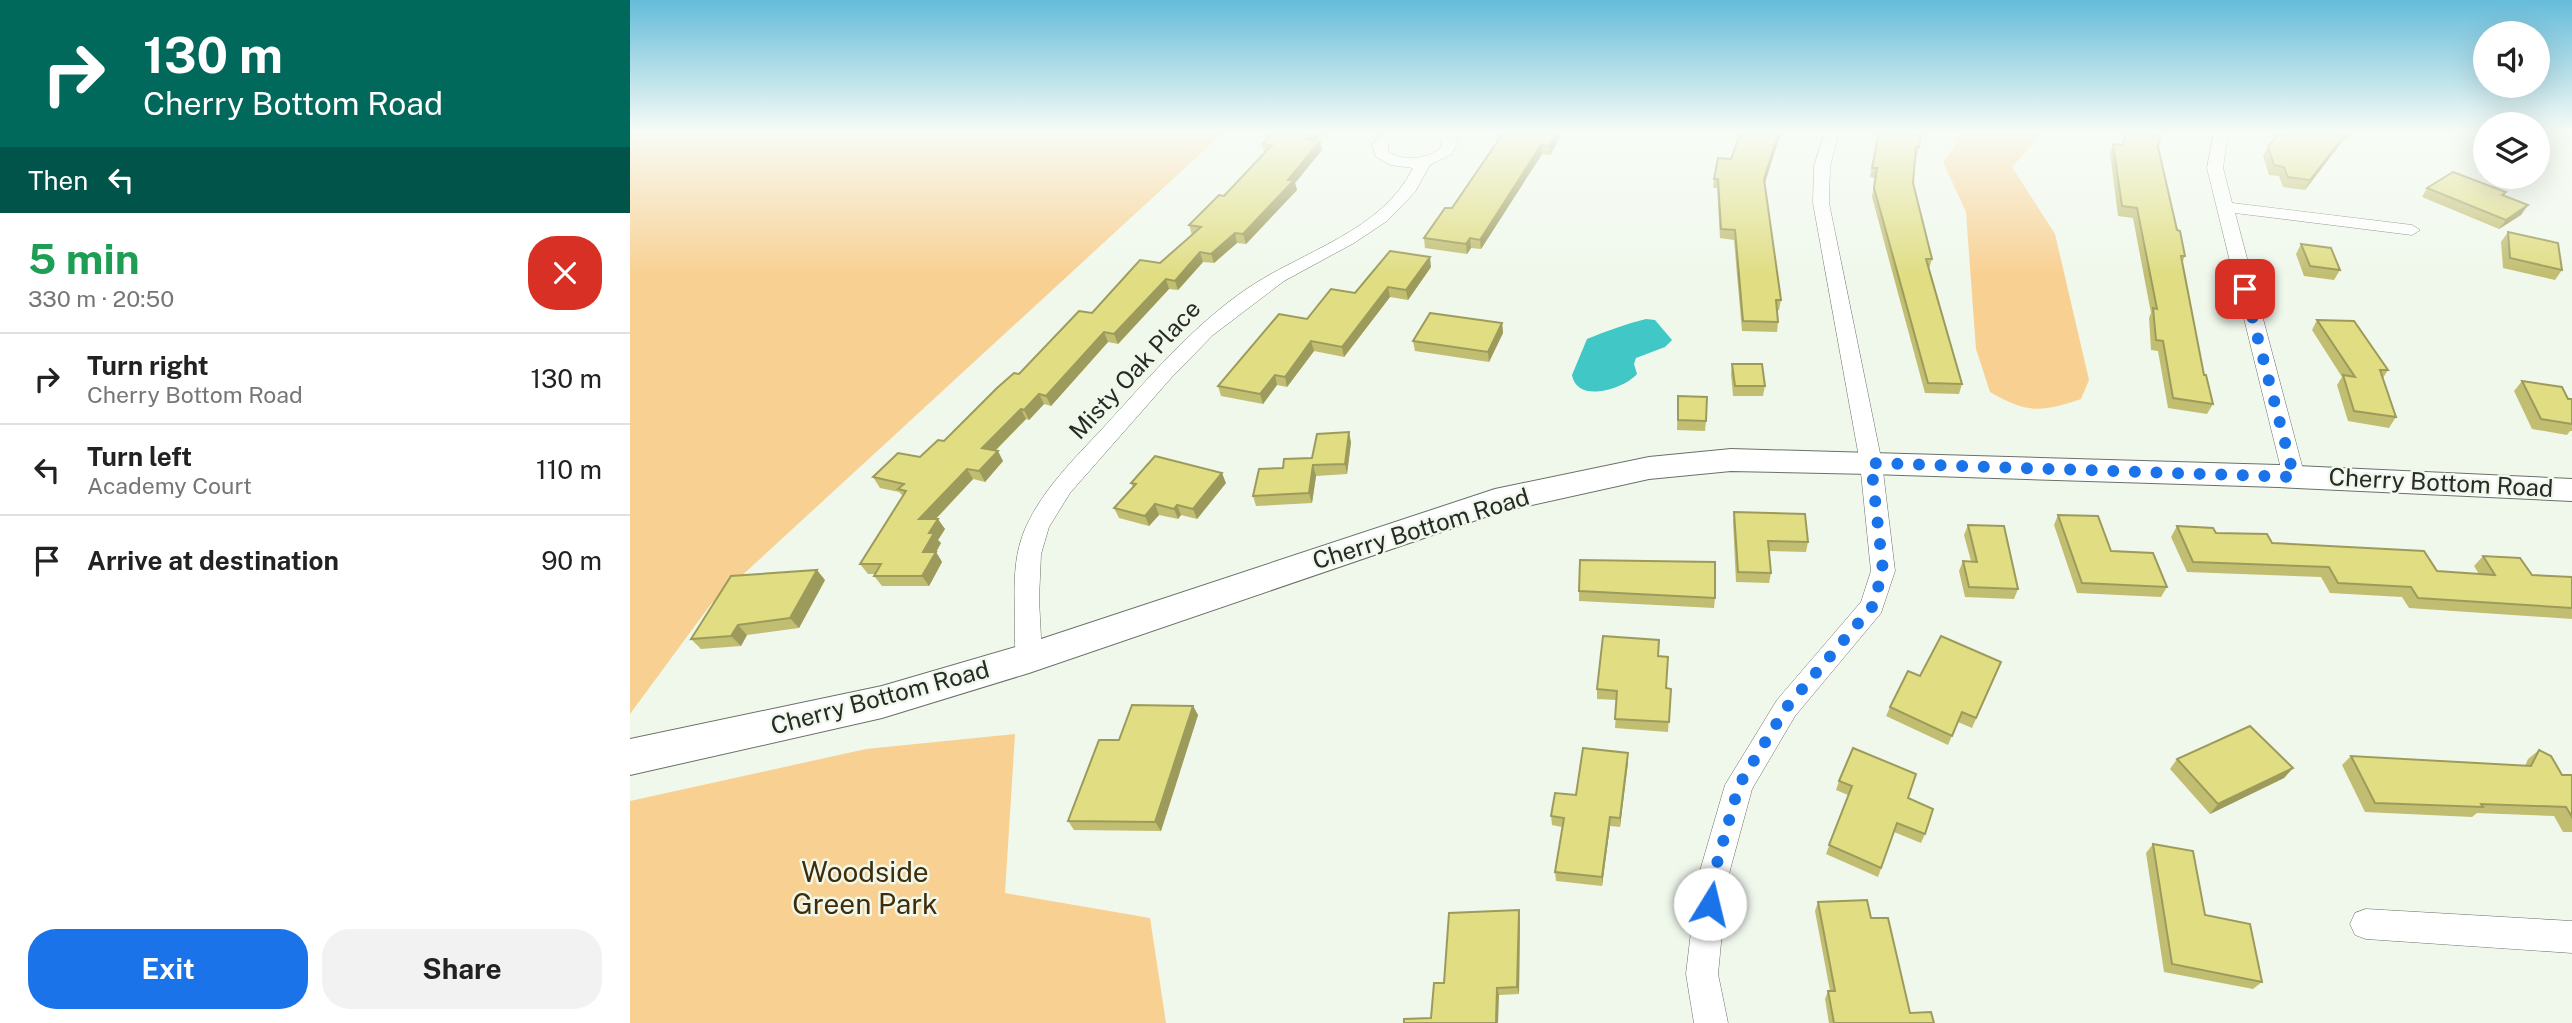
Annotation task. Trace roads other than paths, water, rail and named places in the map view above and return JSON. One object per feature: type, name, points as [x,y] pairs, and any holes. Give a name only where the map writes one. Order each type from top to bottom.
[{"type":"main road","name":"Cherry Bottom Road","points":[[630,757],[882,702],[1029,658],[1495,501],[1649,468],[1731,460],[1871,463],[2294,477],[2572,490]]},
{"type":"street","name":"Misty Oak Place","points":[[1029,658],[1027,605],[1031,544],[1045,510],[1187,347],[1246,297],[1379,220],[1409,190],[1414,180]]},
{"type":"street","points":[[1711,1023],[1702,974],[1712,881],[1739,785],[1786,708],[1872,607],[1883,571],[1871,463],[1821,203],[1822,180]]},
{"type":"street","points":[[2218,180],[2294,477]]},
{"type":"street","points":[[2225,207],[2412,230]]},
{"type":"street","points":[[2366,924],[2572,937]]},
{"type":"water","points":[[1646,319],[1655,320],[1672,340],[1665,347],[1636,358],[1634,364],[1637,374],[1631,380],[1602,391],[1582,389],[1576,384],[1572,375],[1587,339]]},
{"type":"park label","name":"Woodside Green Park","points":[[865,888]]}]
